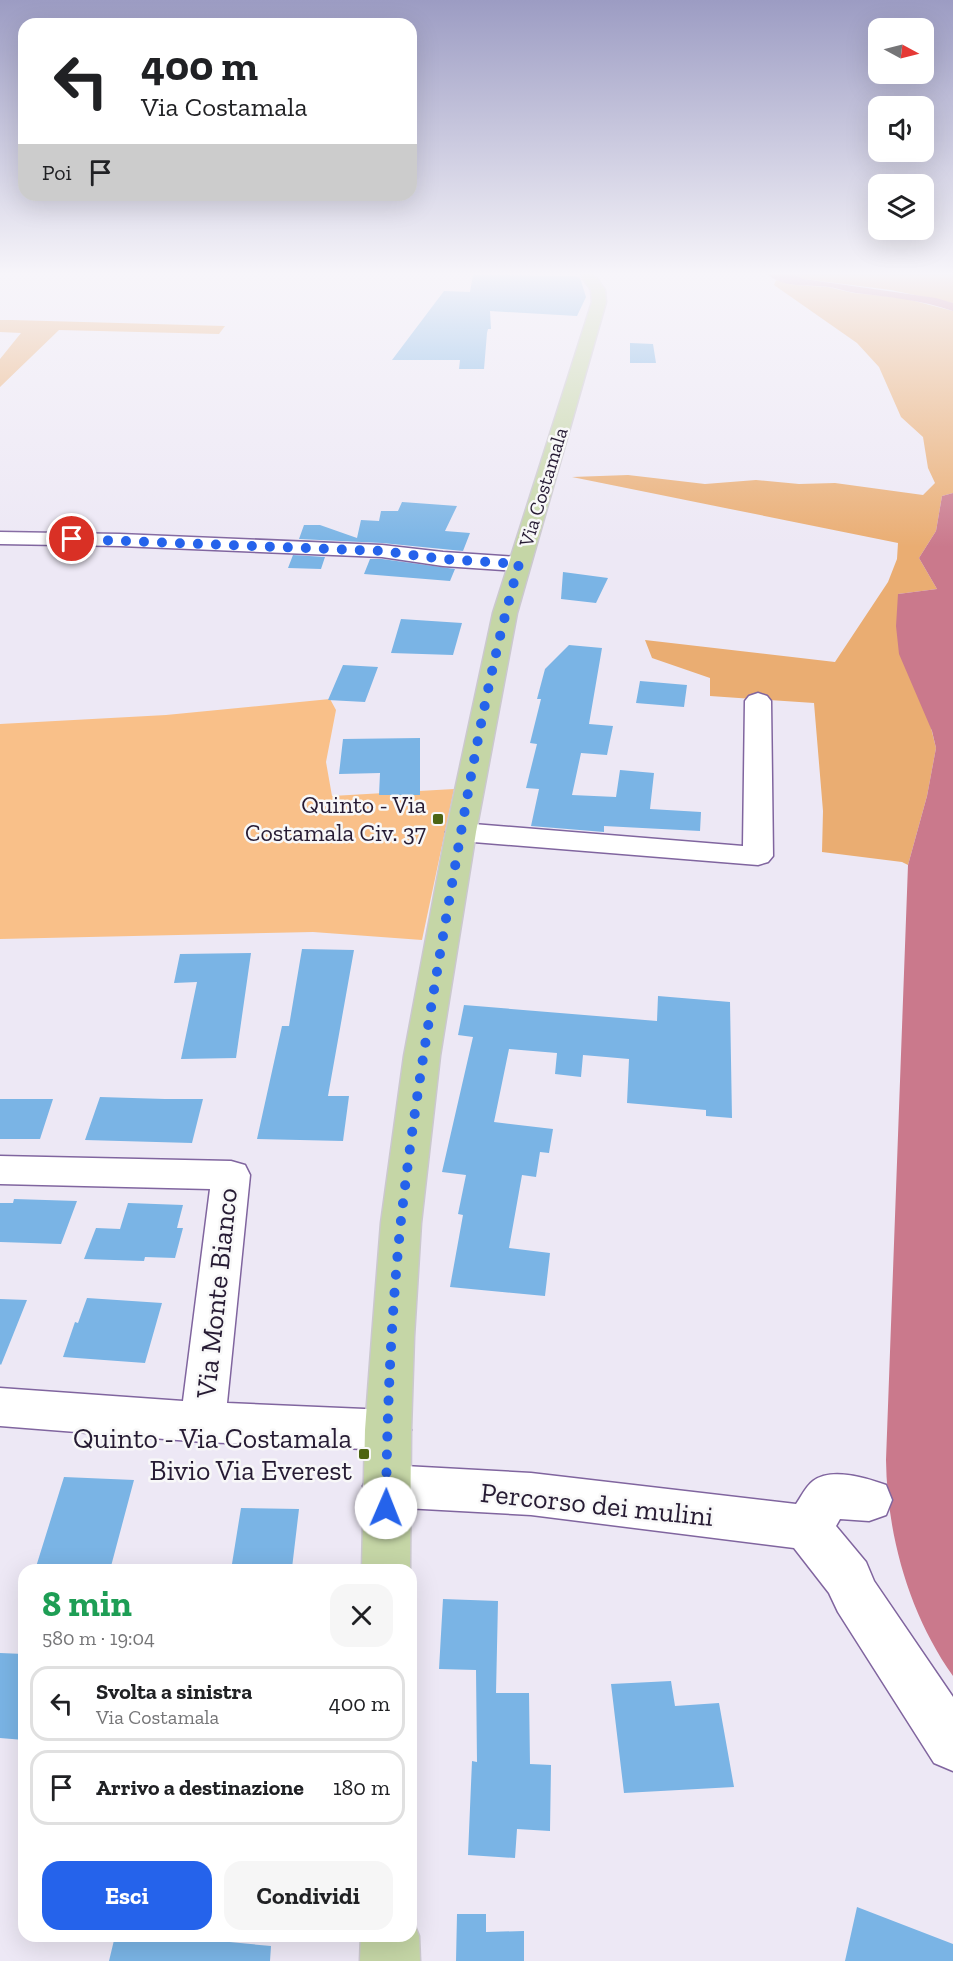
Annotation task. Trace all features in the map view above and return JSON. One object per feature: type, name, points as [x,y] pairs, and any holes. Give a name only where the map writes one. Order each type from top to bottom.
[{"type":"main road","name":"Via Costamala","points":[[386,1564],[388,1430],[404,1200],[422,1056],[461,832],[505,613],[580,365]]},
{"type":"main road","points":[[390,1942],[390,1961]]},
{"type":"street","name":"Via Costamala","points":[[0,538],[120,540],[370,551],[519,564]]},
{"type":"street","points":[[461,832],[758,856],[758,701]]},
{"type":"street","name":"Via Monte Bianco","points":[[0,1170],[231,1175],[203,1422]]},
{"type":"street","points":[[0,1407],[203,1422],[388,1430]]},
{"type":"street","name":"Percorso dei mulini","points":[[386,1486],[531,1494],[807,1527]]},
{"type":"street","points":[[869,1500],[829,1496],[807,1527],[849,1579],[855,1595],[953,1744]]},
{"type":"shaded area","points":[[0,365],[23,365],[0,387]]},
{"type":"shaded area","points":[[877,365],[953,365],[953,493],[942,496],[936,531],[919,558],[937,589],[898,594],[936,748],[927,796],[908,865],[902,862],[822,852],[823,811],[814,703],[710,696],[710,678],[652,658],[645,640],[835,662],[888,582],[897,559],[898,543],[572,477],[628,475],[705,484],[756,480],[799,484],[835,483],[923,495],[935,483],[928,468],[923,437],[901,417]]},
{"type":"shaded area","points":[[953,493],[953,1676],[924,1627],[903,1573],[891,1517],[886,1460],[908,865],[927,796],[936,748],[932,731],[899,654],[896,626],[898,594],[937,589],[919,558],[936,531],[942,496]]},
{"type":"shaded area","points":[[330,699],[336,710],[326,762],[332,796],[454,789],[422,940],[313,932],[0,939],[0,724],[166,715]]},
{"type":"building","points":[[459,365],[484,365],[484,369],[459,369]]},
{"type":"building","points":[[402,502],[457,506],[445,531],[470,533],[463,551],[382,543],[299,539],[304,525],[320,525],[357,538],[361,520],[379,521],[381,511],[398,511]]},
{"type":"building","points":[[293,555],[325,557],[321,569],[288,568]]},
{"type":"building","points":[[370,559],[455,569],[450,581],[364,574]]},
{"type":"building","points":[[563,572],[608,578],[596,603],[561,599]]},
{"type":"building","points":[[401,619],[462,623],[453,655],[391,653]]},
{"type":"building","points":[[569,645],[602,648],[589,724],[613,726],[607,755],[581,753],[572,795],[616,797],[620,770],[654,773],[650,809],[701,812],[700,831],[604,826],[604,832],[531,826],[539,789],[526,788],[537,744],[530,743],[541,699],[537,699],[545,669]]},
{"type":"building","points":[[343,665],[378,667],[365,702],[328,700]]},
{"type":"building","points":[[640,681],[687,685],[684,707],[636,703]]},
{"type":"building","points":[[420,738],[420,795],[379,795],[380,773],[339,774],[343,739]]},
{"type":"building","points":[[302,949],[354,950],[328,1096],[349,1096],[343,1141],[257,1139],[282,1026],[289,1026]]},
{"type":"building","points":[[251,953],[236,1058],[181,1059],[197,982],[174,983],[180,954]]},
{"type":"building","points":[[658,996],[730,1002],[732,1118],[706,1116],[706,1110],[627,1103],[629,1059],[583,1055],[581,1077],[555,1074],[557,1053],[509,1049],[494,1122],[553,1129],[549,1153],[540,1152],[536,1177],[522,1175],[509,1248],[550,1253],[545,1296],[450,1287],[463,1215],[458,1214],[466,1175],[442,1172],[473,1037],[458,1035],[464,1005],[657,1021]]},
{"type":"building","points":[[100,1097],[203,1099],[192,1143],[85,1140]]},
{"type":"building","points":[[0,1099],[53,1099],[40,1139],[0,1139]]},
{"type":"building","points":[[14,1199],[77,1201],[61,1244],[0,1242],[0,1203],[13,1203]]},
{"type":"building","points":[[128,1203],[183,1205],[177,1228],[183,1228],[175,1258],[145,1257],[144,1261],[84,1259],[96,1228],[120,1229]]},
{"type":"building","points":[[87,1298],[162,1303],[145,1363],[63,1357],[75,1322],[78,1323]]},
{"type":"building","points":[[0,1299],[27,1300],[1,1365],[0,1364]]},
{"type":"building","points":[[64,1477],[134,1480],[112,1564],[37,1564]]},
{"type":"building","points":[[241,1508],[299,1509],[292,1564],[232,1564]]},
{"type":"building","points":[[443,1599],[498,1601],[496,1693],[529,1693],[530,1764],[551,1765],[550,1831],[517,1829],[515,1858],[468,1855],[472,1761],[477,1762],[476,1670],[439,1669]]},
{"type":"building","points":[[0,1653],[18,1654],[18,1740],[0,1738]]},
{"type":"building","points":[[671,1681],[675,1706],[719,1703],[734,1787],[624,1793],[611,1684]]},
{"type":"building","points":[[857,1907],[953,1944],[953,1961],[845,1961]]},
{"type":"building","points":[[457,1914],[486,1914],[486,1932],[524,1931],[524,1961],[456,1961]]},
{"type":"building","points":[[114,1942],[229,1942],[271,1946],[270,1961],[109,1961]]},
{"type":"place","name":"Quinto - Via Costamala Civ. 37","points":[[438,819]]},
{"type":"place","name":"Quinto - Via Costamala Bivio Via Everest","points":[[364,1454]]},
{"type":"route","points":[[72,539],[382,551],[443,559],[519,564],[505,613],[461,832],[422,1056],[401,1222],[391,1360],[386,1508]]}]
